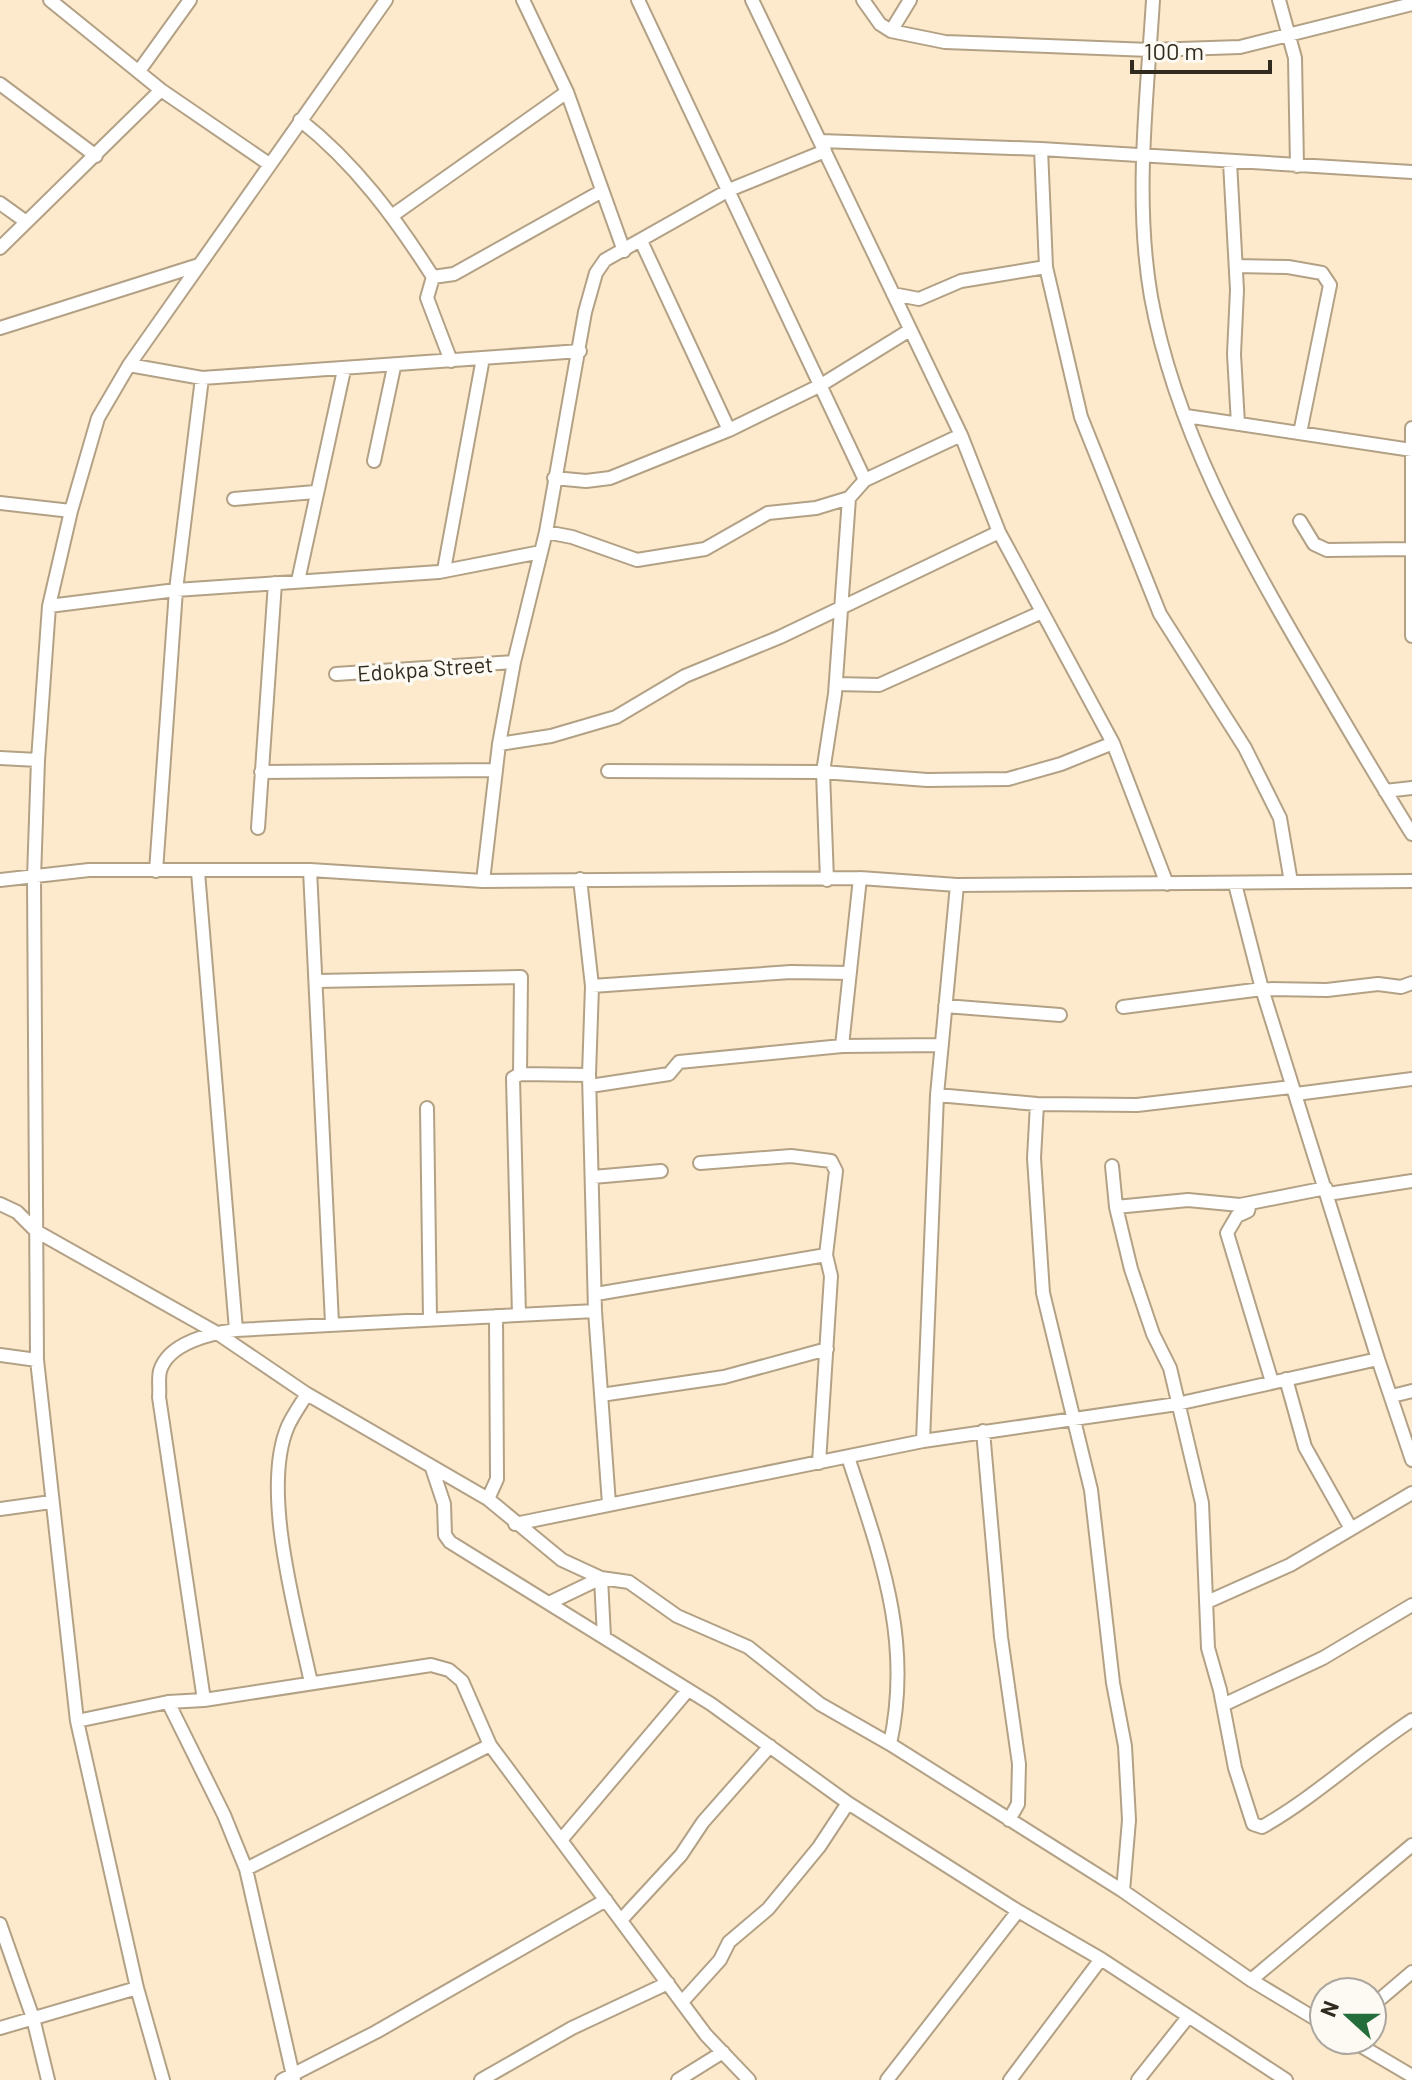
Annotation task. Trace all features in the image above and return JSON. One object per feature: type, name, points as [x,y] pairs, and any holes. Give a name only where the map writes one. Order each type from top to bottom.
[{"type":"street","points":[[52,0],[161,90],[269,164]]},
{"type":"street","points":[[139,71],[190,0]]},
{"type":"street","points":[[163,2080],[137,1988],[77,1721],[37,1360],[34,878],[38,760],[49,606],[71,511],[98,418],[129,365],[386,0]]},
{"type":"street","points":[[523,0],[567,92],[624,251]]},
{"type":"street","points":[[638,0],[865,480]]},
{"type":"street","points":[[752,0],[961,435],[999,532],[1113,743],[1167,884]]},
{"type":"street","points":[[863,0],[880,24],[891,31],[945,42],[1150,50],[1240,47],[1412,4]]},
{"type":"street","points":[[891,31],[910,0]]},
{"type":"street","points":[[1153,0],[1143,155],[1143,221],[1151,294],[1166,367],[1252,565],[1412,834]]},
{"type":"street","points":[[1279,0],[1295,58],[1297,166]]},
{"type":"street","points":[[0,84],[96,156]]},
{"type":"street","points":[[0,248],[161,90]]},
{"type":"street","points":[[393,215],[567,92]]},
{"type":"street","points":[[300,120],[330,144],[393,215],[433,277],[427,298],[451,361]]},
{"type":"street","points":[[483,881],[499,744],[514,662],[546,532],[585,312],[596,273],[605,260],[729,190],[823,146],[1041,149],[1412,172]]},
{"type":"street","points":[[1041,149],[1046,267],[1081,417],[1160,614],[1245,748],[1280,818],[1291,882]]},
{"type":"street","points":[[1230,162],[1236,266],[1234,354],[1238,424]]},
{"type":"street","points":[[433,277],[454,274],[602,191]]},
{"type":"street","points":[[0,203],[25,221]]},
{"type":"street","points":[[641,241],[729,430]]},
{"type":"street","points":[[0,328],[199,265]]},
{"type":"street","points":[[1236,266],[1288,267],[1322,273],[1330,285],[1300,433]]},
{"type":"street","points":[[893,294],[919,299],[961,281],[1046,267]]},
{"type":"street","points":[[554,478],[586,481],[610,478],[729,430],[821,385],[910,330]]},
{"type":"street","points":[[129,365],[202,378],[394,367],[580,351]]},
{"type":"street","points":[[444,570],[483,358]]},
{"type":"street","points":[[374,461],[394,367]]},
{"type":"street","points":[[298,581],[344,370]]},
{"type":"street","points":[[156,871],[176,590],[202,378]]},
{"type":"street","points":[[1186,416],[1412,450]]},
{"type":"street","points":[[1412,428],[1409,549],[1412,636]]},
{"type":"street","points":[[546,532],[572,537],[637,560],[705,549],[768,513],[816,508],[849,498],[865,480],[961,435]]},
{"type":"street","points":[[234,499],[315,492]]},
{"type":"street","points":[[827,880],[823,772],[836,684],[849,498]]},
{"type":"street","points":[[0,503],[71,511]]},
{"type":"street","points":[[1300,521],[1314,544],[1327,550],[1409,549]]},
{"type":"street","points":[[499,744],[551,736],[616,717],[685,676],[780,637],[999,532]]},
{"type":"street","points":[[49,606],[176,590],[444,570],[541,552]]},
{"type":"street","points":[[258,828],[275,583]]},
{"type":"street","points":[[836,684],[871,686],[887,682],[1042,612]]},
{"type":"street","name":"Edokpa Street","points":[[336,674],[514,662]]},
{"type":"street","points":[[608,771],[823,772],[927,780],[1008,779],[1061,764],[1113,743]]},
{"type":"street","points":[[0,758],[38,760]]},
{"type":"street","points":[[261,772],[496,770]]},
{"type":"street","points":[[1385,791],[1412,788]]},
{"type":"street","points":[[0,880],[89,870],[310,870],[483,881],[860,878],[957,885],[1412,881]]},
{"type":"street","points":[[310,870],[332,1323]]},
{"type":"street","points":[[198,872],[236,1330]]},
{"type":"street","points":[[842,1046],[860,878]]},
{"type":"street","points":[[580,879],[592,986],[590,1081],[595,1311],[609,1504]]},
{"type":"street","points":[[1235,884],[1262,989],[1412,1460]]},
{"type":"street","points":[[923,1441],[937,1095],[957,885]]},
{"type":"street","points":[[592,986],[791,972],[850,973]]},
{"type":"street","points":[[317,981],[518,975],[522,979],[520,1074]]},
{"type":"street","points":[[1123,1007],[1262,989],[1327,990],[1378,984],[1401,987],[1412,983]]},
{"type":"street","points":[[945,1006],[1060,1015]]},
{"type":"street","points":[[519,1315],[513,1078],[520,1074],[590,1081],[669,1074],[679,1062],[842,1046],[942,1045]]},
{"type":"street","points":[[937,1095],[1037,1104],[1137,1105],[1412,1079]]},
{"type":"street","points":[[1037,1104],[1034,1158],[1043,1293],[1091,1490],[1113,1683],[1125,1746],[1129,1820],[1123,1891]]},
{"type":"street","points":[[427,1108],[430,1319]]},
{"type":"street","points":[[700,1163],[791,1156],[831,1161],[836,1171],[826,1255],[831,1276],[819,1463]]},
{"type":"street","points":[[1112,1166],[1116,1207],[1131,1269],[1153,1334],[1170,1368],[1202,1503],[1208,1648],[1235,1768],[1253,1824],[1258,1828],[1295,1808],[1379,1741],[1412,1720]]},
{"type":"street","points":[[593,1177],[661,1171]]},
{"type":"street","points":[[1116,1207],[1188,1200],[1250,1203],[1412,1181]]},
{"type":"street","points":[[1250,1203],[1248,1211],[1237,1216],[1227,1233],[1272,1382]]},
{"type":"street","points":[[0,1204],[17,1212],[36,1231],[217,1333],[307,1394],[488,1499],[562,1560],[601,1578],[629,1582],[677,1616],[748,1647],[820,1704],[890,1744],[1123,1891],[1251,1980],[1308,2014]]},
{"type":"street","points":[[596,1294],[826,1255]]},
{"type":"street","points":[[204,1700],[159,1397],[160,1370],[179,1348],[217,1333],[236,1330],[595,1311]]},
{"type":"street","points":[[488,1499],[497,1479],[496,1316]]},
{"type":"street","points":[[601,1395],[724,1377],[827,1349]]},
{"type":"street","points":[[0,1355],[37,1360]]},
{"type":"street","points":[[515,1524],[923,1441],[1177,1404],[1378,1359]]},
{"type":"street","points":[[1286,1379],[1305,1447],[1350,1527]]},
{"type":"street","points":[[1392,1396],[1412,1391]]},
{"type":"street","points":[[307,1394],[287,1428],[278,1486],[287,1570],[311,1683]]},
{"type":"street","points":[[983,1431],[1001,1637],[1019,1764],[1018,1804],[1009,1820]]},
{"type":"street","points":[[848,1457],[883,1563],[896,1628],[900,1703],[890,1744]]},
{"type":"street","points":[[432,1468],[444,1504],[445,1535],[450,1542],[688,1690],[848,1803],[1018,1911],[1101,1959],[1271,2076],[1286,2080]]},
{"type":"street","points":[[1207,1602],[1290,1565],[1412,1493]]},
{"type":"street","points":[[0,1509],[51,1502]]},
{"type":"street","points":[[549,1603],[601,1578]]},
{"type":"street","points":[[601,1578],[604,1637]]},
{"type":"street","points":[[1223,1705],[1278,1682],[1412,1605]]},
{"type":"street","points":[[77,1721],[168,1702],[204,1700],[431,1665],[449,1670],[462,1681],[490,1745],[682,2002],[749,2080]]},
{"type":"street","points":[[561,1840],[688,1690]]},
{"type":"street","points":[[168,1702],[224,1815],[246,1869],[290,2079],[606,1900]]},
{"type":"street","points":[[246,1869],[490,1745]]},
{"type":"street","points":[[621,1920],[681,1855],[703,1822],[770,1746]]},
{"type":"street","points":[[682,2002],[720,1960],[729,1942],[768,1909],[819,1847],[848,1803]]},
{"type":"street","points":[[1251,1980],[1412,1845]]},
{"type":"street","points":[[887,2080],[1018,1911]]},
{"type":"street","points":[[0,1924],[33,2018],[48,2080]]},
{"type":"street","points":[[1010,2080],[1101,1959]]},
{"type":"street","points":[[1388,1992],[1412,1972]]},
{"type":"street","points":[[481,2080],[572,2028],[668,1983]]},
{"type":"street","points":[[0,2028],[137,1988]]},
{"type":"street","points":[[1138,2080],[1188,2017]]},
{"type":"street","points":[[678,2080],[723,2052]]},
{"type":"street","points":[[1378,2056],[1412,2076]]}]
